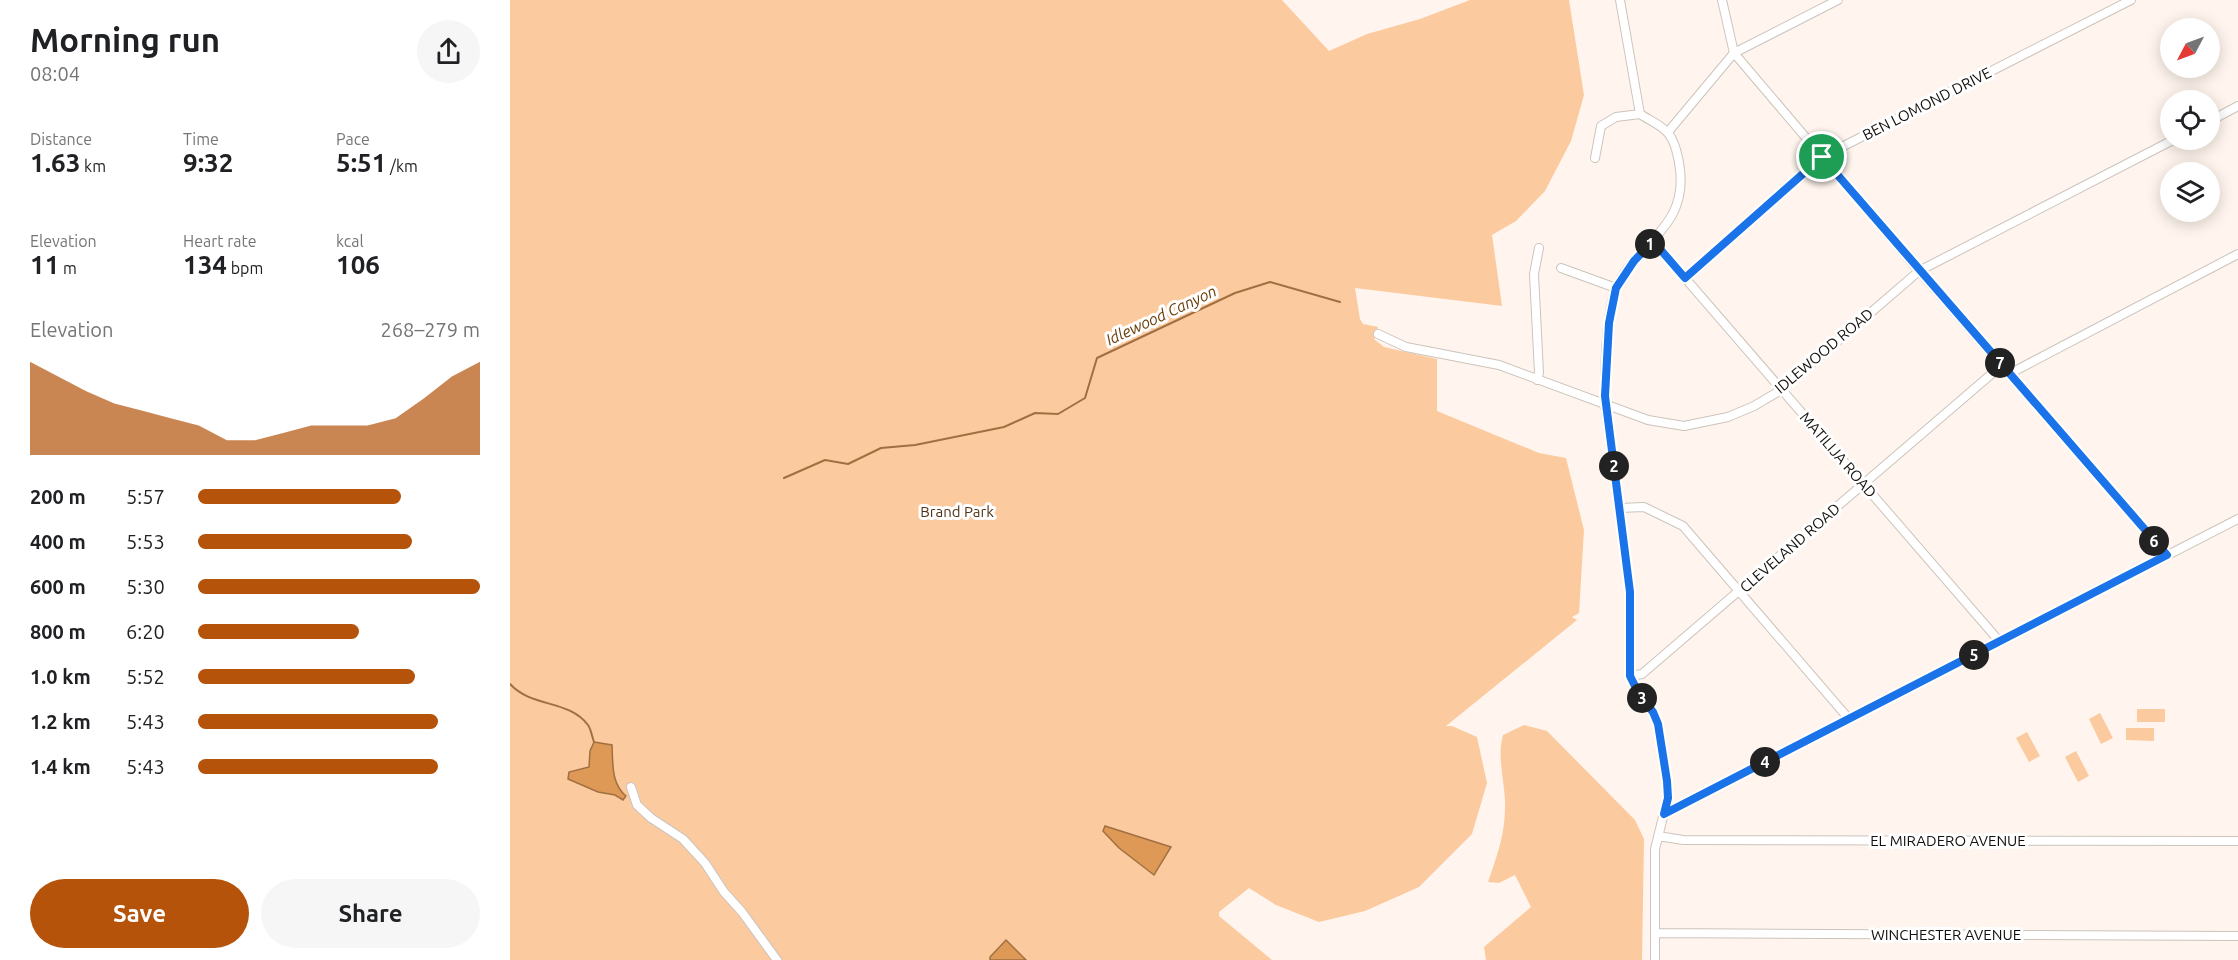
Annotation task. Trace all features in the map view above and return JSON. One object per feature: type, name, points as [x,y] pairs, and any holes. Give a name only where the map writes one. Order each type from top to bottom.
[{"type":"street","points":[[1620,0],[1640,114]]},
{"type":"street","points":[[1722,0],[1734,53],[1919,271],[2167,555]]},
{"type":"street","points":[[1668,132],[1734,53],[1838,0]]},
{"type":"street","name":"BEN LOMOND DRIVE","points":[[1685,278],[1822,157],[2131,0]]},
{"type":"street","points":[[2220,116],[2238,106]]},
{"type":"street","points":[[1595,158],[1601,126],[1616,117],[1640,114],[1668,132],[1679,158],[1682,185],[1676,211],[1634,261],[1616,288],[1609,323],[1605,404],[1630,592],[1630,676],[1658,724],[1667,781],[1668,798],[1655,849],[1655,960]]},
{"type":"street","name":"IDLEWOOD ROAD","points":[[1378,334],[1406,347],[1499,365],[1648,420],[1684,426],[1728,417],[1754,406],[1781,390],[1919,271],[2160,147]]},
{"type":"street","name":"MATILIJA ROAD","points":[[1653,241],[2000,642]]},
{"type":"street","points":[[1537,380],[1539,373],[1534,274],[1539,248]]},
{"type":"street","points":[[2009,374],[2238,254]]},
{"type":"street","points":[[1561,268],[1616,288]]},
{"type":"street","name":"CLEVELAND ROAD","points":[[1630,676],[1642,675],[2002,365]]},
{"type":"street","points":[[1619,508],[1644,507],[1683,526],[1849,719]]},
{"type":"street","points":[[1664,814],[2238,519]]},
{"type":"street","points":[[631,787],[637,805],[651,818],[683,839],[705,863],[724,892],[742,912],[777,960]]},
{"type":"street","name":"EL MIRADERO AVENUE","points":[[1658,837],[1683,840],[2238,842]]},
{"type":"street","name":"WINCHESTER AVENUE","points":[[1655,933],[2238,936]]},
{"type":"green space","name":"Brand Park","points":[[510,0],[1282,0],[1329,51],[1367,34],[1420,19],[1470,0],[1569,0],[1584,95],[1571,141],[1545,191],[1516,221],[1492,235],[1502,306],[1355,288],[1360,319],[1363,324],[1378,327],[1374,339],[1384,347],[1437,359],[1437,411],[1539,453],[1566,458],[1584,530],[1579,613],[1572,617],[1577,620],[1446,726],[1452,726],[1477,737],[1487,783],[1472,834],[1419,887],[1365,911],[1319,922],[1276,905],[1249,888],[1219,912],[1219,916],[1272,960],[510,960]]},
{"type":"green space","points":[[2137,709],[2165,709],[2165,722],[2137,722]]},
{"type":"green space","points":[[2100,713],[2113,738],[2101,744],[2089,719]]},
{"type":"green space","points":[[1524,725],[1547,731],[1635,820],[1644,839],[1642,960],[1486,960],[1484,947],[1531,907],[1515,875],[1499,883],[1488,882],[1498,852],[1504,822],[1505,800],[1501,743],[1503,735]]},
{"type":"green space","points":[[2126,728],[2154,728],[2154,741],[2126,740]]},
{"type":"green space","points":[[2027,732],[2040,756],[2029,762],[2016,738]]},
{"type":"green space","points":[[2076,751],[2089,776],[2078,782],[2065,757]]},
{"type":"shaded area","points":[[594,742],[612,745],[615,779],[626,796],[623,800],[615,795],[598,792],[568,779],[569,772],[589,767],[590,751]]},
{"type":"shaded area","points":[[1105,826],[1171,847],[1154,875],[1119,848],[1103,831]]},
{"type":"shaded area","points":[[1006,940],[1026,960],[990,960],[990,957]]},
{"type":"waterway","name":"Idlewood Canyon","points":[[784,478],[825,460],[848,464],[881,448],[915,445],[1004,427],[1035,413],[1058,414],[1085,398],[1097,358],[1235,293],[1270,282],[1340,302]]},
{"type":"waterway","points":[[510,684],[529,697],[560,707],[580,717],[589,727],[594,742]]},
{"type":"route","points":[[1822,157],[2167,555],[1664,814],[1668,798],[1667,781],[1658,724],[1653,712],[1634,687],[1630,676],[1630,592],[1605,404],[1609,323],[1616,288],[1634,261],[1653,241],[1685,278],[1822,157]]}]
